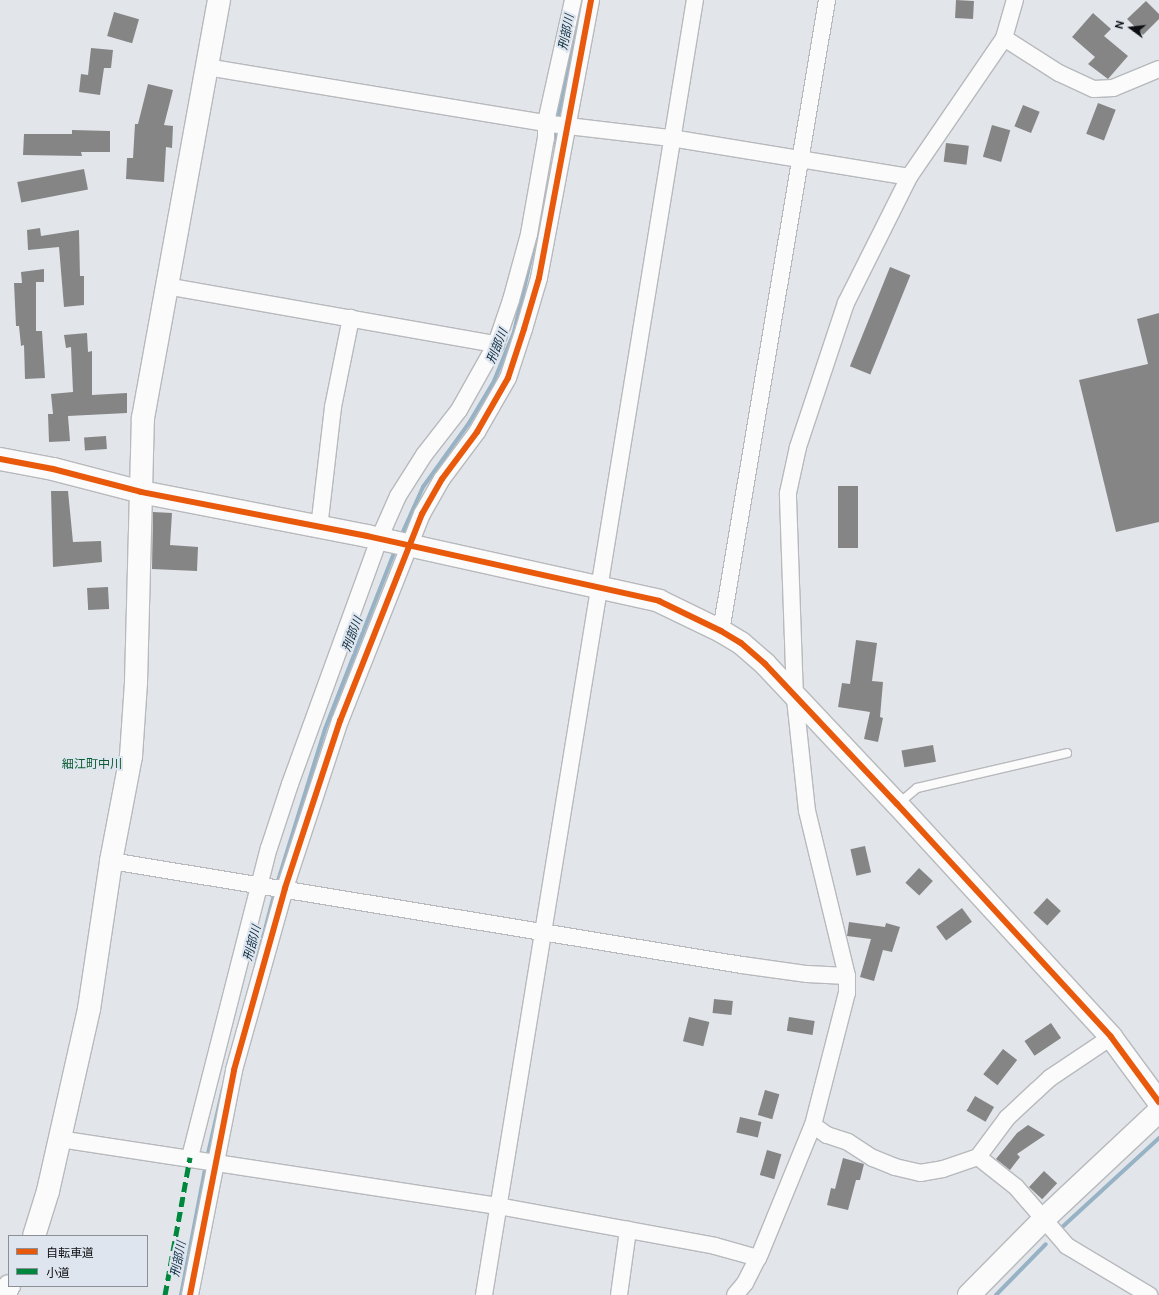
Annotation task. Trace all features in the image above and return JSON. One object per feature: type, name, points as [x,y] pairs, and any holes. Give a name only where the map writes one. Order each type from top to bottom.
[{"type":"street","points":[[34,1235],[48,1192],[89,1009],[111,861],[131,756],[136,682],[143,418],[219,0]]},
{"type":"street","points":[[190,1295],[214,1162],[234,1070],[284,888],[340,722],[407,546],[422,514],[442,479],[477,432],[508,378],[539,278],[556,124],[573,0]]},
{"type":"street","points":[[190,1157],[290,784],[380,540],[398,496],[424,455],[459,410],[496,344],[529,234],[546,138],[556,124],[591,0]]},
{"type":"street","points":[[484,1295],[542,930],[556,861],[598,588],[671,138],[695,0]]},
{"type":"street","points":[[721,631],[798,160],[826,0]]},
{"type":"street","points":[[735,1295],[745,1283],[758,1258],[813,1125],[847,993],[847,976],[807,811],[795,698],[788,493],[798,447],[846,303],[909,177],[1004,38],[1015,0]]},
{"type":"street","points":[[1004,38],[1059,73],[1094,89],[1113,88],[1159,68]]},
{"type":"street","points":[[206,67],[556,124],[671,138],[909,177]]},
{"type":"street","points":[[166,286],[496,344]]},
{"type":"street","points":[[320,528],[333,407],[351,318]]},
{"type":"street","points":[[1,459],[53,469],[141,492],[380,540],[659,601],[721,631],[741,643],[765,664],[795,698],[898,804],[1111,1037],[1159,1102]]},
{"type":"street","points":[[111,861],[542,930],[742,965],[807,974],[847,976]]},
{"type":"street","points":[[813,1125],[827,1135],[848,1142],[873,1158],[895,1167],[920,1173],[943,1169],[978,1157],[1007,1118],[1041,1087],[1111,1037]]},
{"type":"street","points":[[969,1295],[1045,1218],[1159,1111]]},
{"type":"street","points":[[60,1139],[190,1157],[498,1206],[715,1246],[758,1258]]},
{"type":"street","points":[[978,1157],[1016,1188],[1045,1218],[1067,1246],[1149,1295]]},
{"type":"street","points":[[619,1295],[628,1230]]},
{"type":"lane","points":[[898,804],[917,788],[1067,753]]},
{"type":"building","points":[[956,0],[974,1],[973,19],[955,18]]},
{"type":"building","points":[[1146,1],[1159,14],[1159,19],[1143,35],[1127,19]]},
{"type":"building","points":[[114,12],[139,19],[132,43],[107,36]]},
{"type":"building","points":[[1093,13],[1111,29],[1104,36],[1128,56],[1108,79],[1088,64],[1095,57],[1072,37]]},
{"type":"building","points":[[91,48],[113,50],[111,68],[104,68],[100,95],[79,92],[81,74],[88,75]]},
{"type":"building","points":[[148,84],[173,90],[164,125],[173,126],[172,148],[166,147],[164,182],[126,179],[127,158],[133,158],[135,124],[138,124]]},
{"type":"building","points":[[1098,103],[1116,110],[1104,141],[1086,134]]},
{"type":"building","points":[[1023,105],[1040,112],[1031,133],[1014,126]]},
{"type":"building","points":[[992,125],[1010,130],[1001,162],[983,157]]},
{"type":"building","points":[[72,130],[110,131],[110,152],[81,152],[82,156],[23,155],[24,134],[72,134]]},
{"type":"building","points":[[946,143],[969,146],[967,165],[944,162]]},
{"type":"building","points":[[84,169],[88,190],[21,203],[17,182]]},
{"type":"building","points":[[40,228],[41,236],[79,230],[80,276],[84,276],[84,305],[64,307],[59,247],[28,250],[27,230]]},
{"type":"building","points":[[890,267],[910,275],[870,374],[850,366]]},
{"type":"building","points":[[44,269],[44,282],[36,282],[36,331],[42,331],[45,378],[25,379],[24,345],[21,346],[19,326],[16,326],[14,283],[22,283],[21,272]]},
{"type":"building","points":[[1159,313],[1159,522],[1116,532],[1079,380],[1148,364],[1137,319]]},
{"type":"building","points":[[87,333],[88,352],[92,351],[92,395],[127,393],[127,413],[68,416],[70,441],[49,442],[48,414],[53,414],[51,394],[73,392],[71,347],[66,348],[64,335]]},
{"type":"building","points":[[106,436],[107,449],[85,451],[84,438]]},
{"type":"building","points":[[838,486],[858,486],[858,548],[838,548]]},
{"type":"building","points":[[51,491],[68,491],[73,542],[101,541],[102,562],[53,567]]},
{"type":"building","points":[[153,512],[172,513],[170,545],[198,547],[197,571],[152,569]]},
{"type":"building","points":[[108,587],[109,609],[88,610],[87,588]]},
{"type":"building","points":[[856,640],[877,643],[872,681],[883,682],[880,717],[883,718],[878,742],[864,739],[870,712],[838,707],[842,683],[850,684]]},
{"type":"building","points":[[933,745],[936,762],[904,767],[901,751]]},
{"type":"building","points":[[865,846],[871,872],[856,876],[850,849]]},
{"type":"building","points":[[919,868],[933,881],[919,896],[905,883]]},
{"type":"building","points":[[1047,898],[1061,911],[1047,926],[1033,913]]},
{"type":"building","points":[[962,908],[972,922],[946,941],[936,927]]},
{"type":"building","points":[[849,922],[885,927],[886,923],[900,927],[892,952],[883,950],[874,981],[860,977],[871,939],[847,936]]},
{"type":"building","points":[[714,999],[733,1001],[731,1015],[713,1013]]},
{"type":"building","points":[[689,1017],[709,1022],[703,1046],[683,1041]]},
{"type":"building","points":[[789,1017],[815,1021],[812,1035],[787,1031]]},
{"type":"building","points":[[1051,1023],[1061,1038],[1035,1056],[1024,1041]]},
{"type":"building","points":[[1003,1049],[1017,1060],[997,1085],[983,1074]]},
{"type":"building","points":[[765,1090],[779,1094],[772,1119],[758,1115]]},
{"type":"building","points":[[975,1096],[994,1107],[986,1122],[966,1111]]},
{"type":"building","points":[[740,1117],[761,1122],[758,1138],[736,1133]]},
{"type":"building","points":[[1028,1125],[1045,1135],[1017,1154],[1020,1157],[1010,1170],[996,1159],[1017,1133]]},
{"type":"building","points":[[767,1150],[781,1154],[774,1179],[760,1175]]},
{"type":"building","points":[[843,1158],[864,1164],[860,1180],[856,1180],[848,1210],[827,1205],[831,1188],[835,1189]]},
{"type":"building","points":[[1044,1171],[1057,1183],[1042,1199],[1029,1187]]},
{"type":"waterway","name":"刑部川","points":[[557,121],[582,0]]},
{"type":"waterway","name":"刑部川","points":[[553,143],[556,128]]},
{"type":"waterway","name":"刑部川","points":[[401,536],[423,487],[469,423],[494,381],[514,332],[537,232]]},
{"type":"waterway","name":"刑部川","points":[[277,884],[325,729],[395,550]]},
{"type":"waterway","name":"刑部川","points":[[256,964],[275,891]]},
{"type":"waterway","name":"刑部川","points":[[207,1158],[223,1088]]},
{"type":"waterway","points":[[1059,1230],[1159,1138]]},
{"type":"waterway","name":"刑部川","points":[[181,1295],[206,1164]]},
{"type":"waterway","points":[[996,1295],[1046,1244]]},
{"type":"marked path","points":[[165,1295],[190,1157]]},
{"type":"cycle path","points":[[190,1295],[234,1070],[285,888],[340,721],[422,514],[442,479],[477,432],[508,378],[524,329],[539,278],[591,0]]},
{"type":"cycle path","points":[[0,459],[53,469],[141,492],[367,536],[659,601],[721,631],[741,643],[765,664],[897,804],[1111,1037],[1159,1102]]},
{"type":"district","name":"細江町中川","points":[[92,764]]}]
